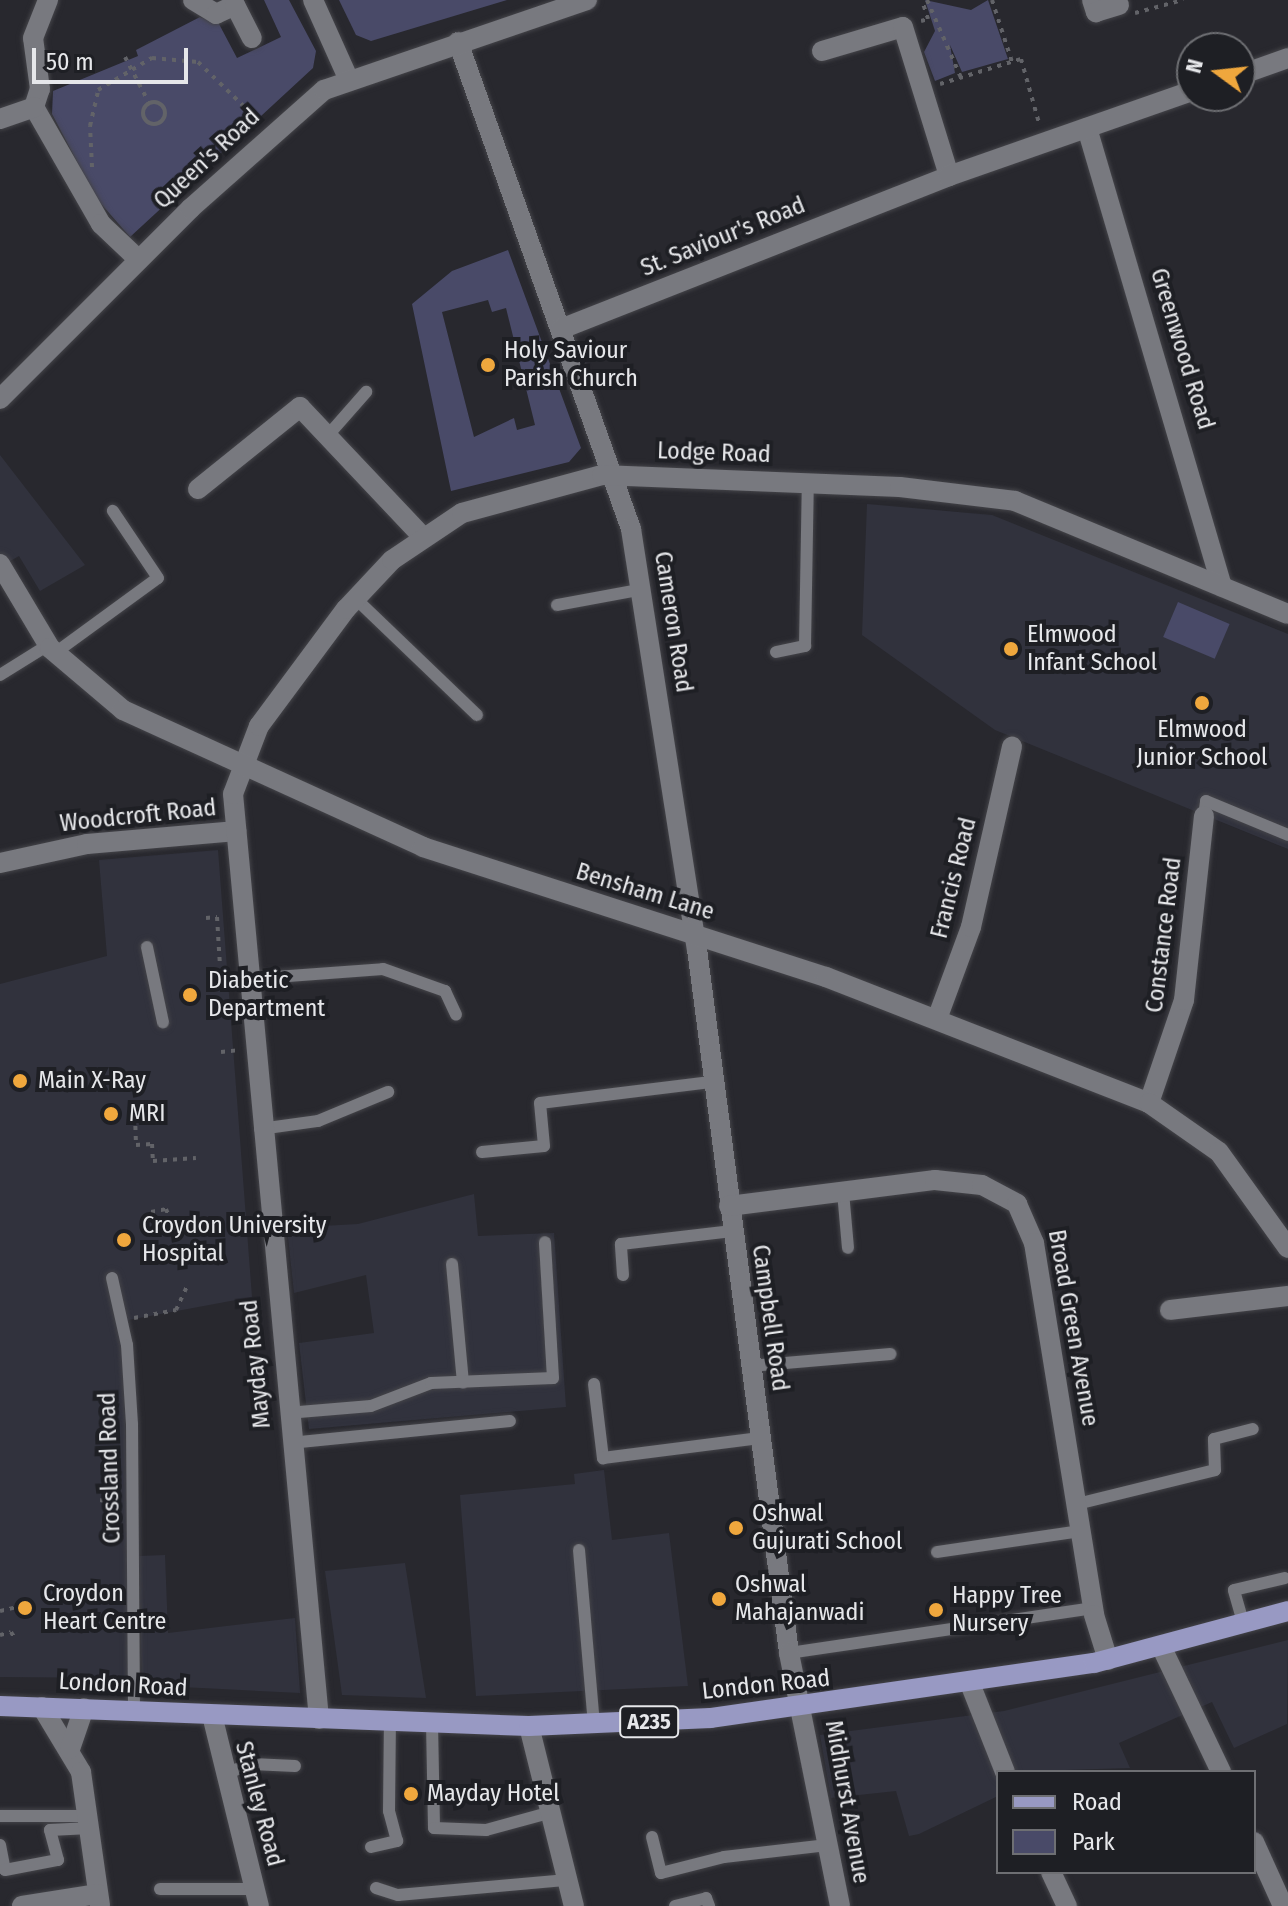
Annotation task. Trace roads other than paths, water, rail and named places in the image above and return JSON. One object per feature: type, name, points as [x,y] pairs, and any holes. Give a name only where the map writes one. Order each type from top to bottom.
[{"type":"main road","name":"London Road","points":[[0,1706],[529,1726],[594,1724],[802,1708],[971,1686],[1108,1660],[1288,1611]]},
{"type":"street","points":[[48,0],[33,38],[40,89],[34,107],[101,224],[139,260]]},
{"type":"street","points":[[193,0],[216,14],[235,5],[252,38]]},
{"type":"street","points":[[313,0],[348,78]]},
{"type":"street","name":"Queen's Road","points":[[0,399],[139,260],[272,134],[348,78],[587,0]]},
{"type":"street","points":[[1092,0],[1096,12],[1119,5]]},
{"type":"street","points":[[822,51],[903,27],[949,176]]},
{"type":"street","points":[[458,42],[561,329]]},
{"type":"street","points":[[1256,69],[1288,58]]},
{"type":"street","name":"St. Saviour's Road","points":[[561,329],[949,176],[1176,97]]},
{"type":"street","points":[[0,119],[34,107]]},
{"type":"street","name":"Greenwood Road","points":[[1087,128],[1222,587]]},
{"type":"street","name":"Cameron Road","points":[[561,329],[616,475],[643,589],[694,934]]},
{"type":"street","points":[[198,489],[239,463],[295,407],[330,433],[423,537]]},
{"type":"street","name":"Lodge Road","points":[[238,765],[287,684],[355,598],[423,537],[505,498],[616,475],[808,482],[1015,501],[1288,614]]},
{"type":"street","name":"Bensham Lane","points":[[0,564],[52,649],[108,702],[238,765],[463,862],[694,934],[937,1019],[1149,1103],[1219,1152],[1288,1248]]},
{"type":"street","name":"Francis Road","points":[[937,1019],[971,927],[1012,747]]},
{"type":"street","name":"Mayday Road","points":[[238,765],[236,831],[260,1129],[319,1719]]},
{"type":"street","name":"Constance Road","points":[[1149,1103],[1184,1000],[1204,816]]},
{"type":"street","name":"Woodcroft Road","points":[[0,863],[87,844],[236,831]]},
{"type":"street","name":"Campbell Road","points":[[694,934],[711,1082],[789,1653],[802,1708]]},
{"type":"street","name":"Broad Green Avenue","points":[[729,1206],[955,1180],[990,1187],[1017,1204],[1034,1243],[1093,1608],[1108,1660]]},
{"type":"street","points":[[1170,1310],[1288,1296]]},
{"type":"street","points":[[1161,1646],[1220,1770]]},
{"type":"street","points":[[971,1686],[1004,1770]]},
{"type":"street","points":[[22,1906],[99,1900],[89,1822],[70,1749],[42,1707]]},
{"type":"street","points":[[70,1749],[84,1708]]},
{"type":"street","name":"Midhurst Avenue","points":[[802,1708],[840,1906]]},
{"type":"street","name":"Stanley Road","points":[[212,1715],[224,1774],[257,1898]]},
{"type":"street","points":[[529,1726],[548,1813],[574,1906]]},
{"type":"street","points":[[1256,1846],[1283,1906]]},
{"type":"street","points":[[1052,1874],[1067,1906]]},
{"type":"lane","points":[[330,433],[366,392]]},
{"type":"lane","points":[[776,652],[805,646],[808,482]]},
{"type":"lane","points":[[0,675],[52,649],[158,578],[113,511]]},
{"type":"lane","points":[[557,605],[643,589]]},
{"type":"lane","points":[[355,598],[477,715]]},
{"type":"lane","points":[[1204,816],[1206,801],[1288,835]]},
{"type":"lane","points":[[147,947],[163,1022]]},
{"type":"lane","points":[[248,979],[383,969],[445,991],[456,1015]]},
{"type":"lane","points":[[482,1152],[544,1146],[540,1103],[711,1082]]},
{"type":"lane","points":[[260,1129],[318,1121],[388,1092]]},
{"type":"lane","points":[[843,1192],[848,1248]]},
{"type":"lane","points":[[623,1275],[621,1244],[732,1231]]},
{"type":"lane","points":[[287,1413],[371,1406],[431,1383],[553,1378],[545,1242]]},
{"type":"lane","points":[[452,1264],[463,1382]]},
{"type":"lane","name":"Crossland Road","points":[[112,1278],[123,1323],[132,1424],[134,1711]]},
{"type":"lane","points":[[750,1366],[890,1354]]},
{"type":"lane","points":[[594,1384],[603,1458],[760,1438]]},
{"type":"lane","points":[[290,1443],[510,1421]]},
{"type":"lane","points":[[1077,1504],[1215,1470],[1214,1439],[1253,1429]]},
{"type":"lane","points":[[937,1552],[1081,1531]]},
{"type":"lane","points":[[579,1550],[594,1724]]},
{"type":"lane","points":[[1243,1622],[1234,1590],[1285,1578]]},
{"type":"lane","points":[[789,1653],[1093,1608]]},
{"type":"lane","points":[[371,1847],[397,1841],[389,1811],[390,1721]]},
{"type":"lane","points":[[432,1723],[434,1828],[486,1830],[548,1813]]},
{"type":"lane","points":[[224,1774],[252,1764],[295,1766]]},
{"type":"lane","points":[[0,1816],[89,1822]]},
{"type":"lane","points":[[0,1845],[5,1870],[58,1860],[50,1830],[89,1822]]},
{"type":"lane","points":[[652,1837],[661,1873],[724,1857],[827,1845]]},
{"type":"lane","points":[[376,1888],[398,1895],[567,1880]]},
{"type":"lane","points":[[160,1889],[257,1898]]},
{"type":"lane","points":[[675,1906],[706,1898],[709,1906]]},
{"type":"place","name":"Holy Saviour Parish Church","points":[[488,365]]},
{"type":"place","name":"Elmwood Infant School","points":[[1011,649]]},
{"type":"place","name":"Elmwood Junior School","points":[[1202,703]]},
{"type":"place","name":"Diabetic Department","points":[[190,995]]},
{"type":"place","name":"Main X-Ray","points":[[20,1081]]},
{"type":"place","name":"MRI","points":[[111,1114]]},
{"type":"place","name":"Croydon University Hospital","points":[[124,1240]]},
{"type":"place","name":"Oshwal Gujurati School","points":[[736,1528]]},
{"type":"place","name":"Oshwal Mahajanwadi","points":[[719,1599]]},
{"type":"place","name":"Croydon Heart Centre","points":[[25,1608]]},
{"type":"place","name":"Happy Tree Nursery","points":[[936,1610]]},
{"type":"place","name":"Mayday Hotel","points":[[411,1794]]}]
